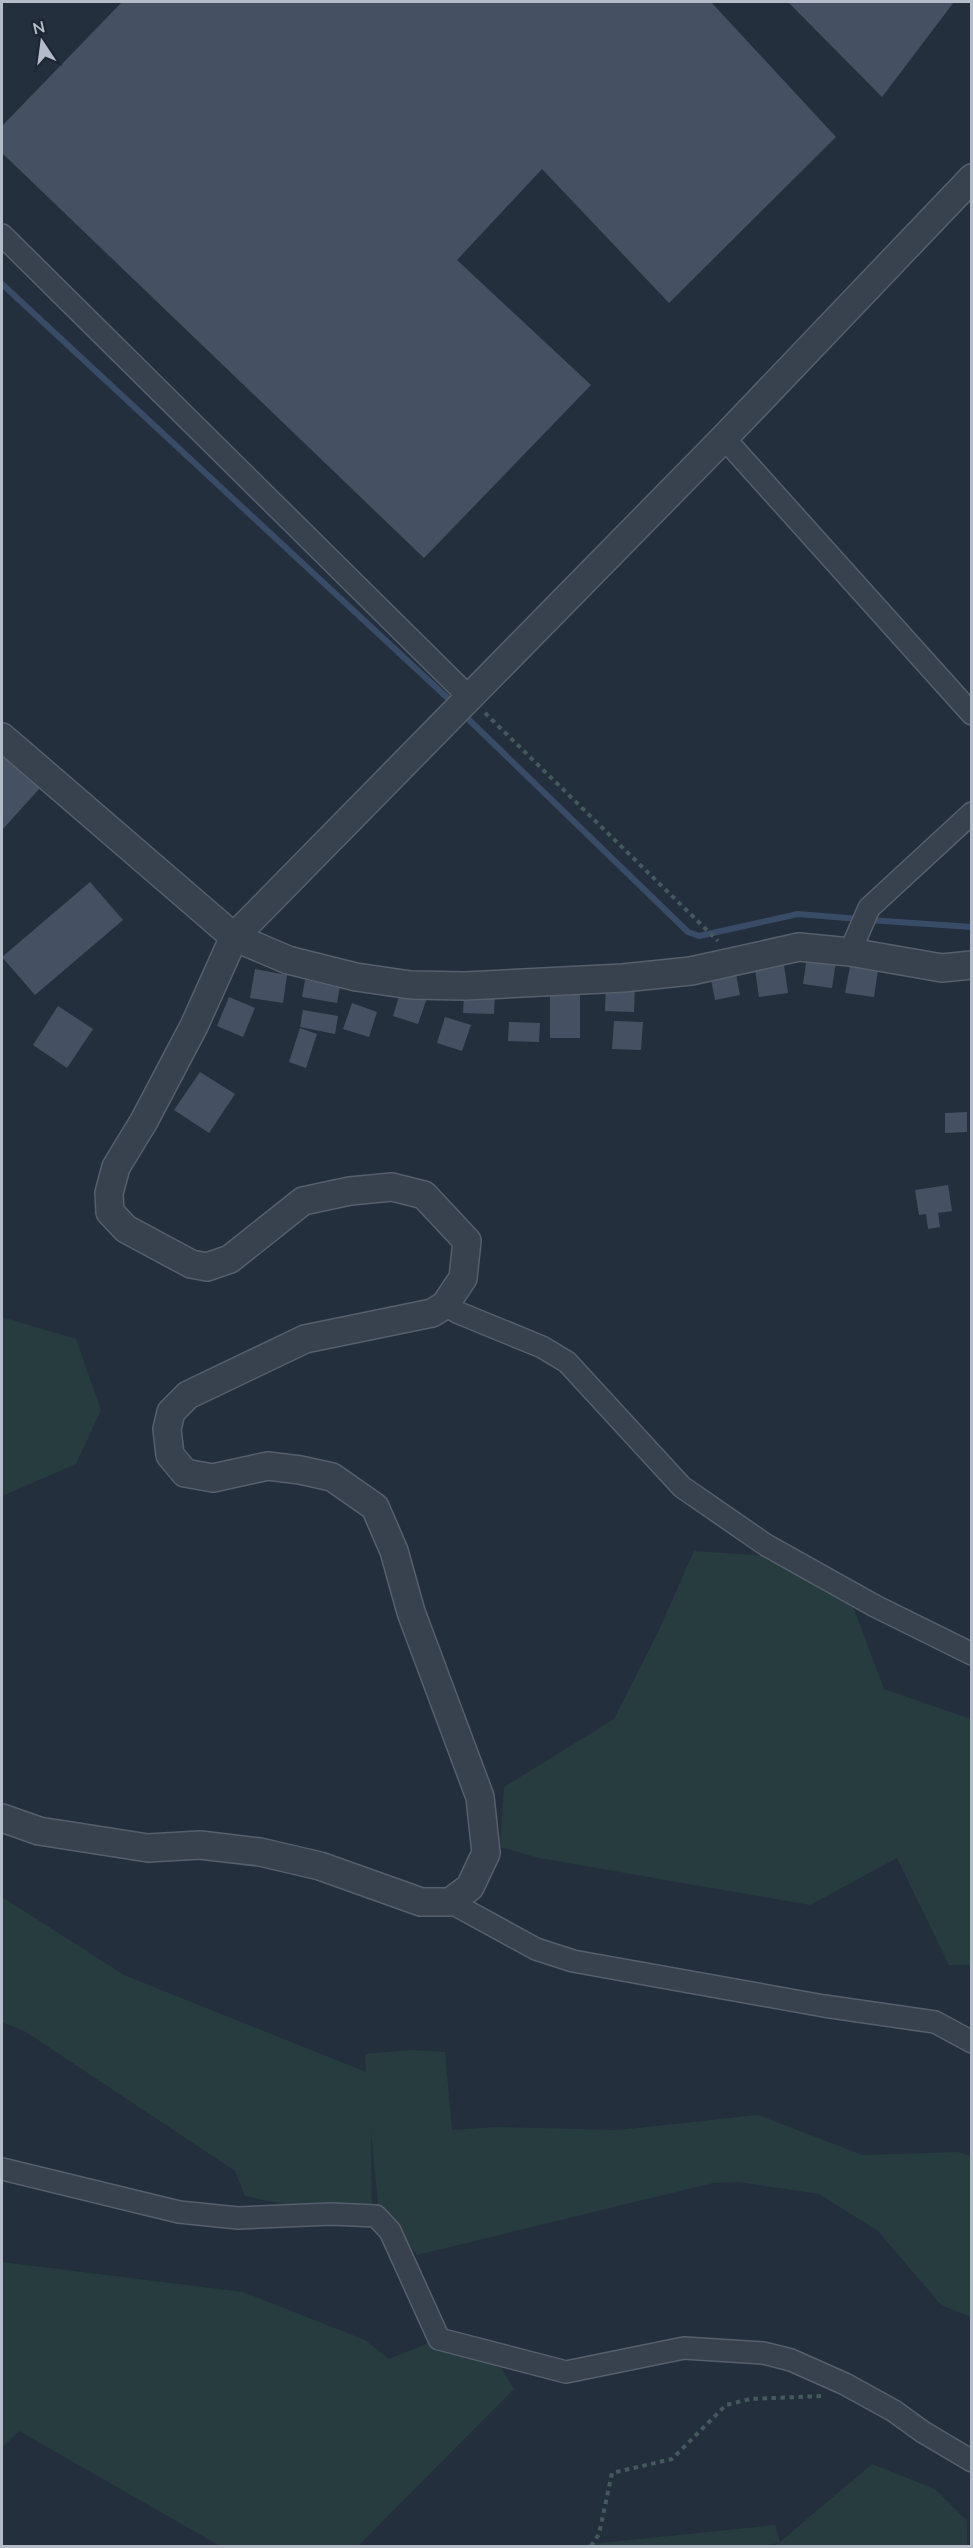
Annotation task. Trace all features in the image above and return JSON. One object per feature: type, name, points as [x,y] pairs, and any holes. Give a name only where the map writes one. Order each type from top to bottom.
[{"type":"street","points":[[450,1902],[470,1887],[486,1853],[480,1797],[415,1622],[394,1551],[375,1507],[332,1477],[300,1470],[268,1466],[213,1478],[185,1473],[170,1455],[167,1429],[171,1412],[188,1395],[305,1339],[432,1313],[445,1305],[463,1278],[467,1241],[424,1195],[392,1187],[350,1191],[303,1201],[231,1259],[207,1267],[191,1264],[126,1229],[110,1212],[109,1193],[116,1167],[144,1121],[183,1048],[234,937],[724,438],[972,178]]},
{"type":"street","points":[[2,235],[469,699]]},
{"type":"street","points":[[724,438],[972,714]]},
{"type":"street","points":[[2,737],[234,937],[288,960],[356,977],[411,986],[465,986],[623,978],[692,971],[800,947],[853,946],[942,968],[972,965]]},
{"type":"street","points":[[853,946],[870,908],[972,813]]},
{"type":"street","points":[[445,1305],[542,1347],[567,1362],[682,1487],[766,1545],[875,1606],[972,1654]]},
{"type":"street","points":[[2,1818],[39,1831],[148,1848],[200,1845],[260,1852],[320,1866],[421,1902],[450,1902],[536,1949],[573,1961],[824,2006],[935,2022],[972,2042]]},
{"type":"street","points":[[2,2169],[179,2212],[238,2218],[331,2214],[376,2217],[390,2231],[439,2339],[566,2372],[684,2348],[763,2353],[791,2360],[845,2384],[894,2411],[923,2432],[972,2461]]},
{"type":"path","points":[[469,699],[714,937]]},
{"type":"path","points":[[591,2547],[599,2534],[612,2472],[672,2459],[726,2405],[750,2399],[823,2396]]},
{"type":"green space","points":[[2,1317],[76,1339],[101,1410],[76,1464],[2,1496]]},
{"type":"green space","points":[[694,1551],[767,1556],[846,1588],[884,1689],[971,1719],[971,1965],[949,1965],[897,1858],[810,1905],[539,1858],[500,1847],[504,1787],[614,1719],[658,1632]]},
{"type":"green space","points":[[2,1897],[124,1975],[366,2072],[365,2054],[412,2050],[445,2052],[452,2130],[497,2127],[619,2130],[758,2115],[863,2155],[959,2152],[971,2156],[971,2317],[941,2305],[878,2231],[819,2194],[739,2182],[713,2183],[417,2255],[378,2205],[371,2131],[372,2216],[331,2214],[245,2196],[235,2171],[26,2032],[2,2022]]},
{"type":"green space","points":[[2,2262],[243,2292],[365,2340],[389,2359],[439,2339],[491,2352],[514,2389],[358,2546],[220,2546],[19,2431],[2,2448]]},
{"type":"green space","points":[[872,2464],[935,2489],[967,2521],[967,2546],[775,2546],[778,2543],[762,2546],[572,2546],[775,2525],[780,2542]]},
{"type":"building","points":[[122,2],[711,2],[836,137],[669,303],[542,169],[457,260],[591,385],[424,558],[2,153],[2,126]]},
{"type":"building","points":[[788,2],[954,2],[882,97]]},
{"type":"building","points":[[2,753],[40,788],[2,830]]},
{"type":"building","points":[[90,882],[123,920],[35,995],[2,957]]},
{"type":"building","points":[[807,957],[836,961],[832,988],[803,984]]},
{"type":"building","points":[[784,965],[788,993],[759,997],[755,969]]},
{"type":"building","points":[[850,966],[878,970],[874,997],[845,993]]},
{"type":"building","points":[[255,969],[287,975],[283,1003],[250,998]]},
{"type":"building","points":[[736,974],[740,995],[715,1000],[711,980]]},
{"type":"building","points":[[305,980],[340,986],[337,1003],[302,997]]},
{"type":"building","points":[[606,983],[635,985],[634,1012],[605,1011]]},
{"type":"building","points":[[401,990],[427,998],[418,1024],[393,1016]]},
{"type":"building","points":[[464,994],[495,995],[494,1014],[463,1013]]},
{"type":"building","points":[[550,994],[580,994],[580,1038],[550,1038]]},
{"type":"building","points":[[229,997],[255,1008],[243,1037],[217,1026]]},
{"type":"building","points":[[352,1003],[377,1012],[369,1037],[343,1029]]},
{"type":"building","points":[[58,1006],[93,1029],[67,1068],[33,1045]]},
{"type":"building","points":[[303,1010],[338,1016],[335,1034],[300,1027]]},
{"type":"building","points":[[445,1017],[471,1025],[462,1051],[437,1043]]},
{"type":"building","points":[[614,1021],[643,1022],[641,1050],[612,1049]]},
{"type":"building","points":[[509,1022],[540,1023],[539,1042],[508,1041]]},
{"type":"building","points":[[300,1028],[317,1034],[306,1068],[289,1062]]},
{"type":"building","points":[[200,1072],[235,1094],[209,1133],[174,1110]]},
{"type":"building","points":[[967,1112],[967,1132],[945,1133],[945,1113]]},
{"type":"building","points":[[948,1185],[952,1211],[938,1213],[940,1227],[928,1229],[926,1214],[919,1215],[915,1190]]},
{"type":"waterway","points":[[2,284],[454,704]]},
{"type":"waterway","points":[[463,714],[688,932],[699,936],[798,914],[859,919]]},
{"type":"waterway","points":[[869,920],[972,927]]}]
